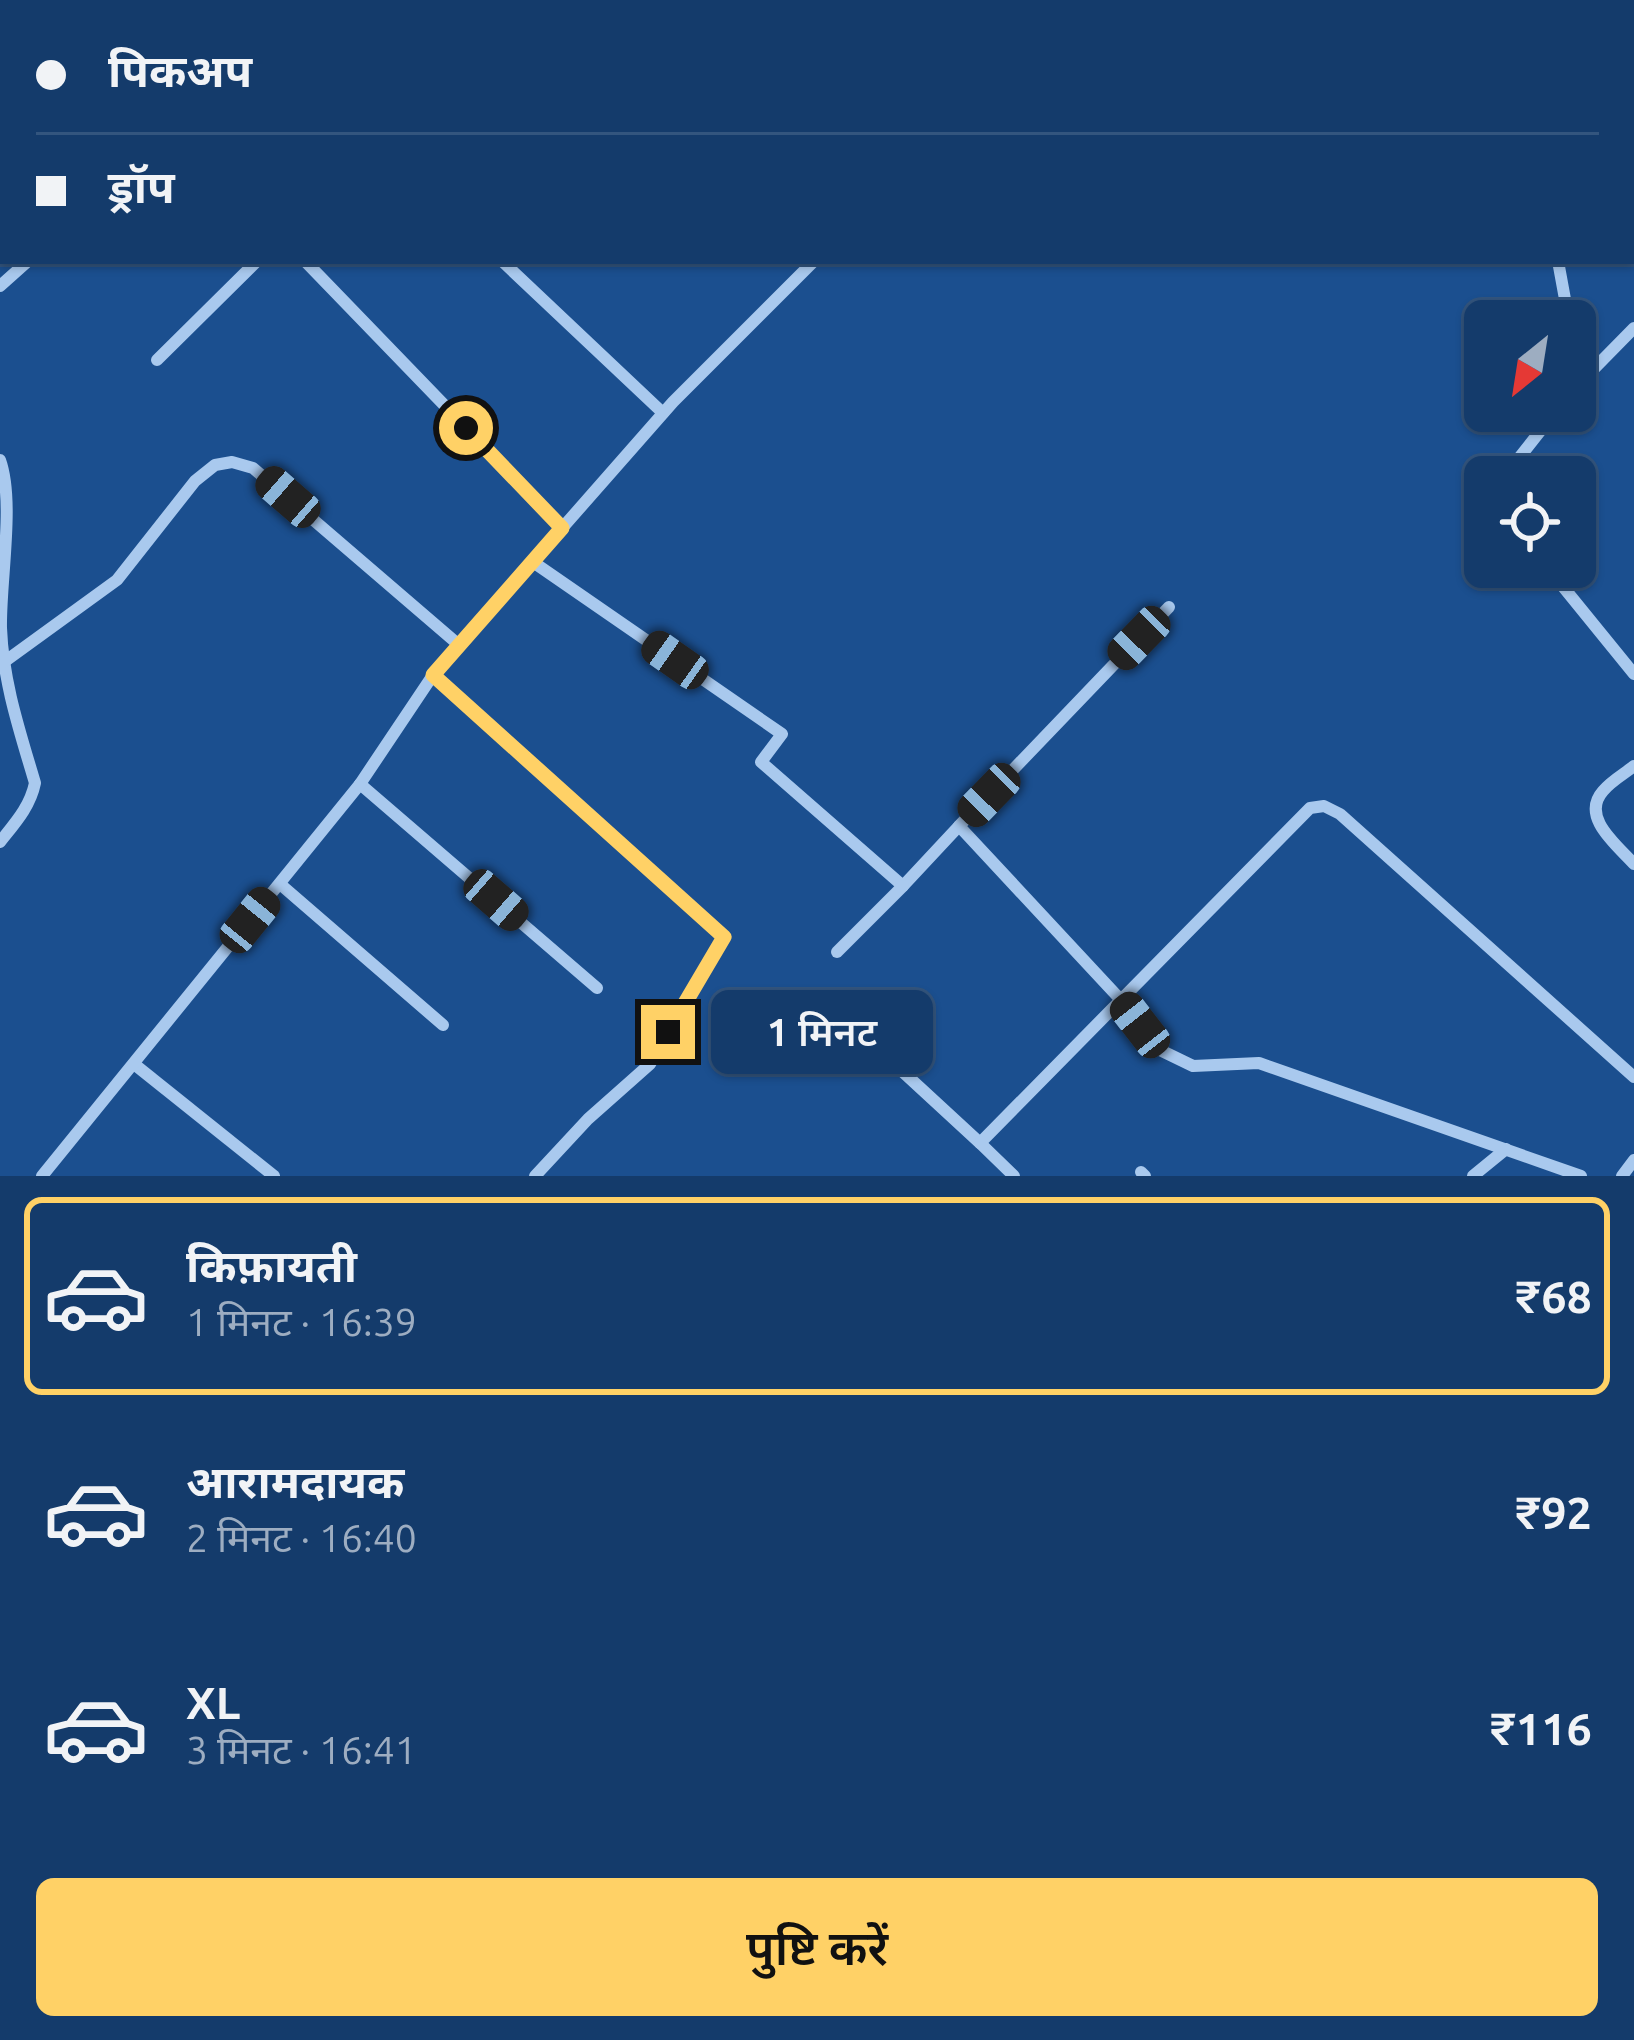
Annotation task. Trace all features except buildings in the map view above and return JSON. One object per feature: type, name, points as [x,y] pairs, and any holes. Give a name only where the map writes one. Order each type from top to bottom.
[{"type":"street","points":[[0,286],[25,264]]},
{"type":"street","points":[[157,360],[253,264]]},
{"type":"street","points":[[308,264],[562,528]]},
{"type":"street","points":[[505,264],[663,413]]},
{"type":"street","points":[[42,1176],[360,784],[433,675],[663,413],[811,264]]},
{"type":"street","points":[[1559,264],[1565,300]]},
{"type":"street","points":[[1596,366],[1634,328]]},
{"type":"street","points":[[1521,456],[1539,432]]},
{"type":"street","points":[[0,460],[5,500],[0,626],[6,680],[35,783],[22,814],[0,842]]},
{"type":"street","points":[[4,662],[118,580],[195,481],[215,465],[232,462],[253,468],[460,645]]},
{"type":"street","points":[[533,562],[782,734],[761,762],[903,886]]},
{"type":"street","points":[[1564,588],[1634,674]]},
{"type":"street","points":[[837,952],[1169,607]]},
{"type":"street","points":[[433,675],[724,937],[650,1064],[588,1119],[535,1176]]},
{"type":"street","points":[[1634,766],[1600,793],[1595,812],[1600,827],[1634,864]]},
{"type":"street","points":[[360,784],[597,988]]},
{"type":"street","points":[[980,1143],[1310,808],[1324,806],[1340,814],[1634,1077]]},
{"type":"street","points":[[959,826],[1120,999],[1160,1050],[1192,1066],[1259,1063],[1581,1176]]},
{"type":"street","points":[[280,884],[443,1025]]},
{"type":"street","points":[[890,1060],[1014,1176]]},
{"type":"street","points":[[134,1064],[274,1176]]},
{"type":"street","points":[[1473,1176],[1506,1149]]},
{"type":"street","points":[[1622,1176],[1634,1160]]},
{"type":"route","points":[[466,428],[562,528],[433,675],[724,937],[668,1032]]}]
